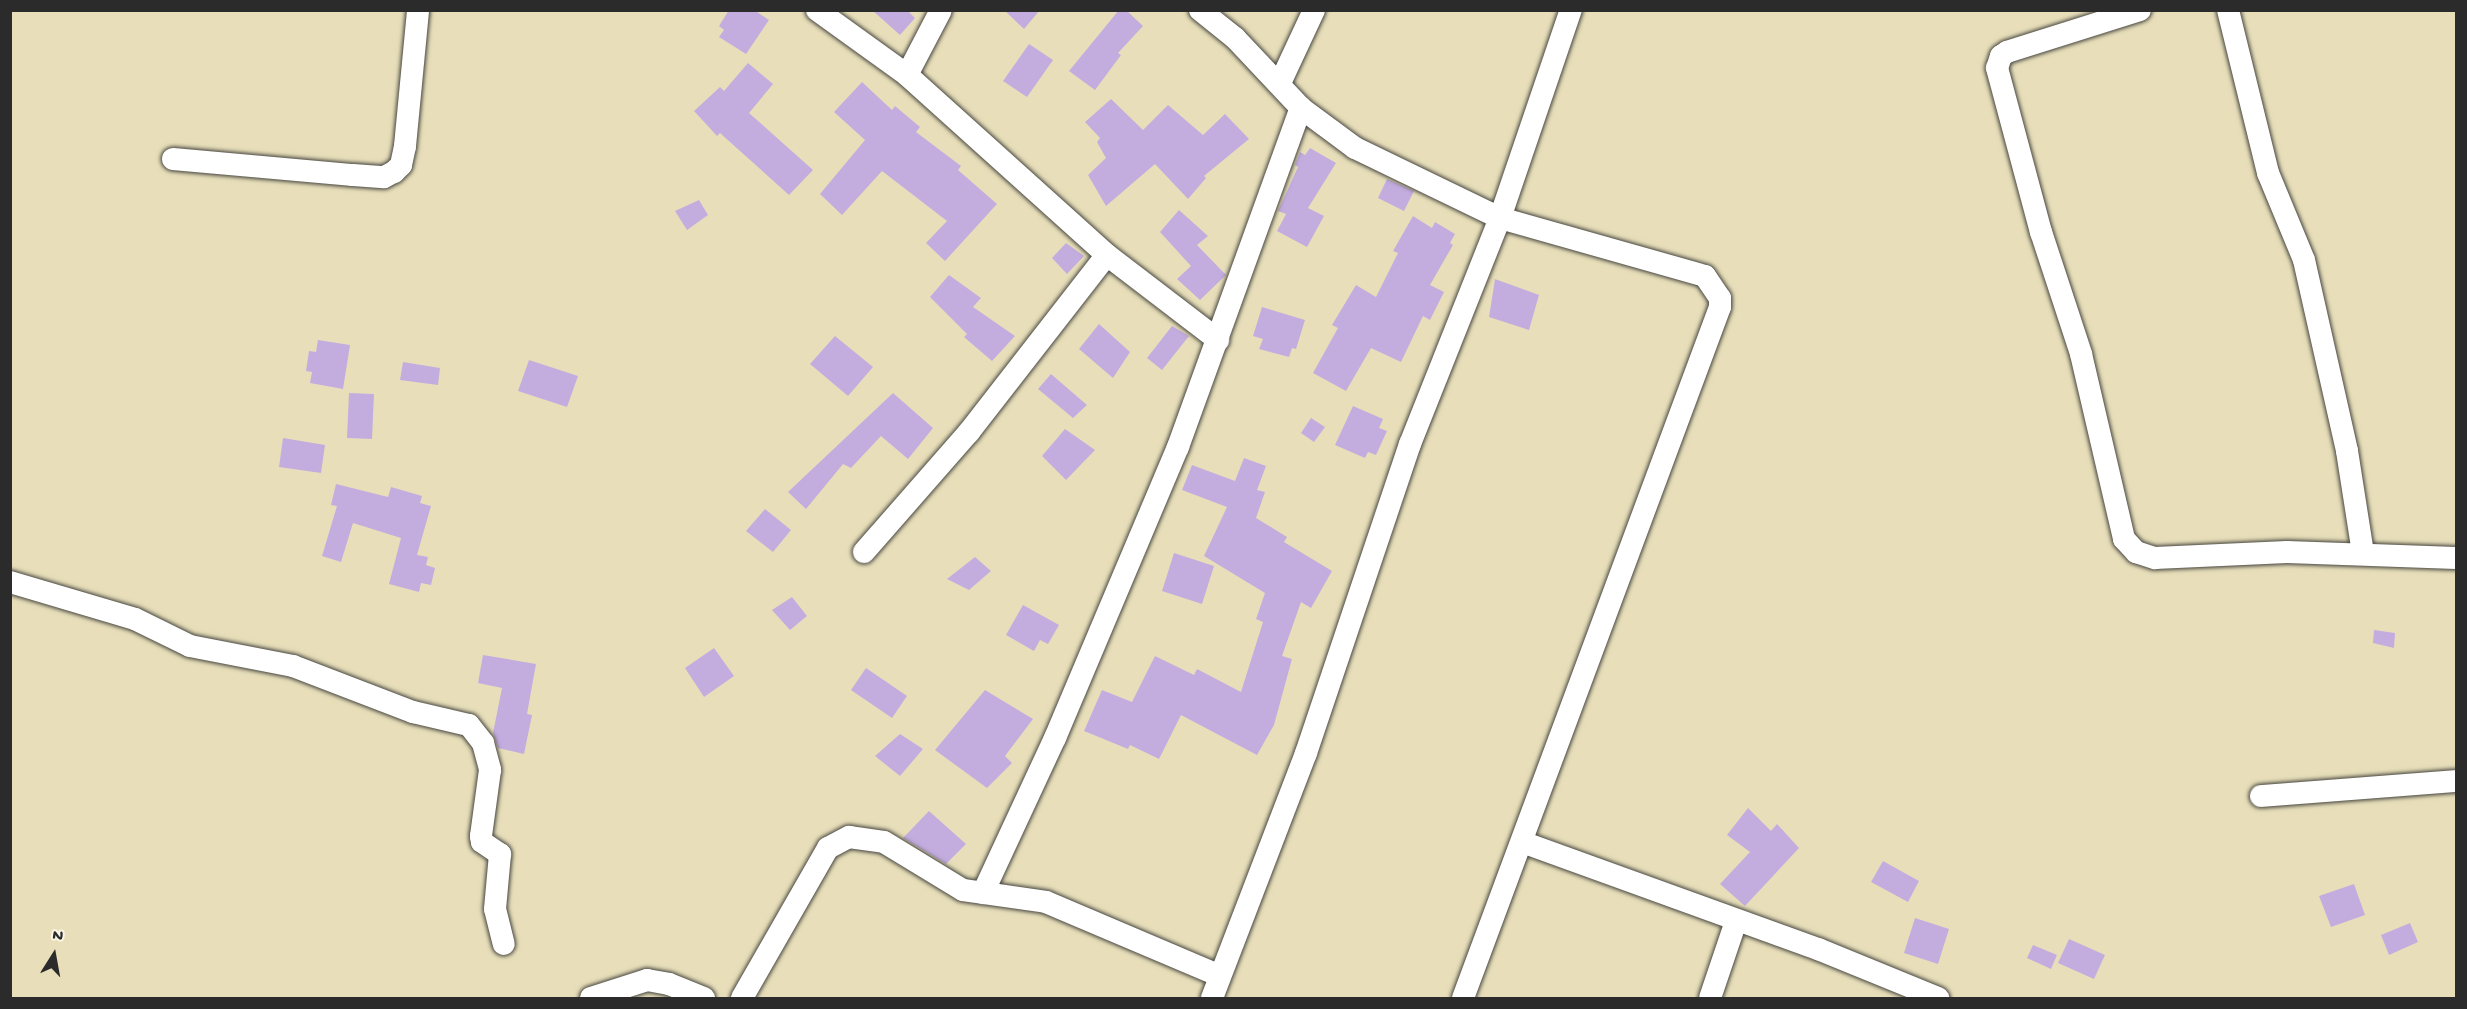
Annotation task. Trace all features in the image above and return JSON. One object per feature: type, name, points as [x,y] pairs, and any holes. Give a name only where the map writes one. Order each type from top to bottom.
[{"type":"street","points":[[173,159],[384,177],[394,172],[401,165],[405,146],[418,10]]},
{"type":"street","points":[[818,10],[907,75],[1107,255],[1218,340]]},
{"type":"street","points":[[907,75],[941,10]]},
{"type":"street","points":[[1200,10],[1280,83],[1301,108],[1355,148],[1500,218],[1705,276],[1716,289],[1720,307],[1463,999]]},
{"type":"street","points":[[1280,83],[1314,10]]},
{"type":"street","points":[[1212,999],[1306,753],[1410,444],[1500,218],[1571,10]]},
{"type":"street","points":[[2140,10],[2086,18],[2007,52],[2001,56],[1997,68],[2041,232],[2082,354],[2124,539],[2136,552],[2155,558],[2363,553],[2457,558]]},
{"type":"street","points":[[2228,10],[2268,173],[2304,260],[2347,451],[2363,553]]},
{"type":"street","points":[[983,893],[1060,728],[1178,447],[1301,108]]},
{"type":"street","points":[[864,552],[969,432],[1107,255]]},
{"type":"street","points":[[10,582],[135,619],[190,646],[293,666],[413,712],[469,725],[483,743],[490,770],[481,836],[482,842],[500,855],[495,909],[504,944]]},
{"type":"street","points":[[2261,796],[2457,781]]},
{"type":"street","points":[[742,999],[828,848],[839,840],[865,836],[884,842],[945,882],[983,893],[1046,902],[1221,976]]},
{"type":"street","points":[[1522,842],[1818,949],[1938,999]]},
{"type":"street","points":[[1710,999],[1736,921]]},
{"type":"street","points":[[591,999],[624,985],[647,981],[669,984],[704,999]]},
{"type":"building","points":[[729,10],[754,10],[769,20],[746,54],[719,37],[724,30],[719,26]]},
{"type":"building","points":[[872,10],[907,10],[915,18],[900,35]]},
{"type":"building","points":[[1004,10],[1040,10],[1024,29]]},
{"type":"building","points":[[1119,10],[1126,10],[1143,26],[1118,53],[1121,55],[1095,90],[1069,71]]},
{"type":"building","points":[[1029,44],[1053,60],[1027,97],[1003,81]]},
{"type":"building","points":[[748,63],[773,84],[749,113],[813,170],[789,195],[720,133],[717,136],[694,111],[720,87],[724,91]]},
{"type":"building","points":[[862,82],[892,110],[895,106],[920,127],[916,132],[961,166],[958,170],[997,204],[945,261],[926,243],[947,221],[882,171],[842,215],[820,194],[865,140],[834,112]]},
{"type":"building","points":[[1111,99],[1143,130],[1168,105],[1203,135],[1225,114],[1249,139],[1204,176],[1206,178],[1188,199],[1155,164],[1106,206],[1088,175],[1106,158],[1097,142],[1100,138],[1085,122]]},
{"type":"building","points":[[1310,148],[1336,163],[1308,208],[1324,216],[1307,247],[1277,231],[1286,214],[1278,211],[1298,167],[1295,165],[1300,152],[1305,155]]},
{"type":"building","points":[[1387,179],[1414,191],[1404,211],[1378,198]]},
{"type":"building","points":[[699,200],[708,215],[687,230],[675,211]]},
{"type":"building","points":[[1179,210],[1208,236],[1197,245],[1226,275],[1200,300],[1177,279],[1191,266],[1160,232]]},
{"type":"building","points":[[1413,216],[1432,228],[1435,222],[1455,234],[1450,243],[1453,245],[1430,285],[1444,292],[1430,320],[1423,316],[1401,362],[1371,348],[1346,391],[1313,373],[1338,328],[1332,325],[1356,285],[1376,297],[1398,253],[1393,251]]},
{"type":"building","points":[[1066,243],[1084,256],[1067,274],[1052,258]]},
{"type":"building","points":[[949,275],[981,298],[973,307],[1015,336],[992,361],[964,337],[967,334],[930,297]]},
{"type":"building","points":[[1495,279],[1539,295],[1529,330],[1489,317]]},
{"type":"building","points":[[1262,307],[1305,320],[1296,349],[1292,348],[1289,357],[1259,349],[1263,339],[1253,336]]},
{"type":"building","points":[[1099,324],[1130,352],[1113,378],[1079,349]]},
{"type":"building","points":[[1172,326],[1189,336],[1162,370],[1147,358]]},
{"type":"building","points":[[835,336],[873,367],[848,396],[810,364]]},
{"type":"building","points":[[318,340],[350,345],[343,389],[310,383],[312,372],[306,371],[309,351],[316,352]]},
{"type":"building","points":[[529,360],[578,376],[567,407],[518,391]]},
{"type":"building","points":[[403,362],[440,368],[438,385],[400,380]]},
{"type":"building","points":[[1051,374],[1087,405],[1073,418],[1038,389]]},
{"type":"building","points":[[349,393],[374,394],[372,439],[347,438]]},
{"type":"building","points":[[893,393],[933,428],[908,459],[881,436],[851,468],[843,464],[806,509],[788,492]]},
{"type":"building","points":[[1353,406],[1383,419],[1379,428],[1387,431],[1376,455],[1368,452],[1365,458],[1335,445]]},
{"type":"building","points":[[1311,418],[1325,427],[1314,442],[1301,433]]},
{"type":"building","points":[[1065,429],[1095,450],[1066,480],[1042,456]]},
{"type":"building","points":[[283,438],[325,445],[321,473],[279,467]]},
{"type":"building","points":[[1244,458],[1266,466],[1257,490],[1265,492],[1256,518],[1287,537],[1284,542],[1332,571],[1311,608],[1301,602],[1282,656],[1292,659],[1274,725],[1257,755],[1181,715],[1159,759],[1130,745],[1128,749],[1084,731],[1102,690],[1132,702],[1155,656],[1194,675],[1197,669],[1241,692],[1263,622],[1256,619],[1265,593],[1204,556],[1227,507],[1182,490],[1192,465],[1235,481]]},
{"type":"building","points":[[336,484],[388,497],[391,487],[422,496],[420,503],[431,506],[417,555],[428,557],[426,565],[435,568],[431,585],[421,583],[419,592],[389,584],[401,538],[353,523],[341,562],[322,556],[337,506],[331,505]]},
{"type":"building","points":[[765,509],[791,530],[773,552],[746,531]]},
{"type":"building","points":[[1174,553],[1214,566],[1202,604],[1162,591]]},
{"type":"building","points":[[975,557],[991,571],[969,590],[947,579]]},
{"type":"building","points":[[792,597],[807,616],[790,630],[772,610]]},
{"type":"building","points":[[1023,605],[1059,625],[1048,644],[1040,640],[1034,651],[1006,635]]},
{"type":"building","points":[[2374,630],[2395,633],[2394,648],[2373,643]]},
{"type":"building","points":[[714,648],[734,676],[704,697],[685,668]]},
{"type":"building","points":[[483,655],[536,664],[527,714],[532,715],[524,754],[498,748],[493,733],[502,688],[478,683]]},
{"type":"building","points":[[866,668],[907,696],[892,718],[851,690]]},
{"type":"building","points":[[985,690],[1033,719],[1005,756],[1012,763],[987,788],[935,750]]},
{"type":"building","points":[[900,734],[923,749],[900,776],[875,756]]},
{"type":"building","points":[[1748,808],[1771,831],[1777,824],[1799,848],[1745,906],[1720,884],[1750,852],[1727,835]]},
{"type":"building","points":[[929,811],[966,844],[946,864],[903,838]]},
{"type":"building","points":[[1883,861],[1919,881],[1908,902],[1871,882]]},
{"type":"building","points":[[2354,884],[2365,915],[2331,927],[2319,896]]},
{"type":"building","points":[[1915,918],[1949,929],[1938,964],[1904,953]]},
{"type":"building","points":[[2410,923],[2418,942],[2389,955],[2381,935]]},
{"type":"building","points":[[2069,939],[2105,955],[2094,979],[2058,963]]},
{"type":"building","points":[[2033,945],[2057,955],[2051,969],[2027,958]]}]
